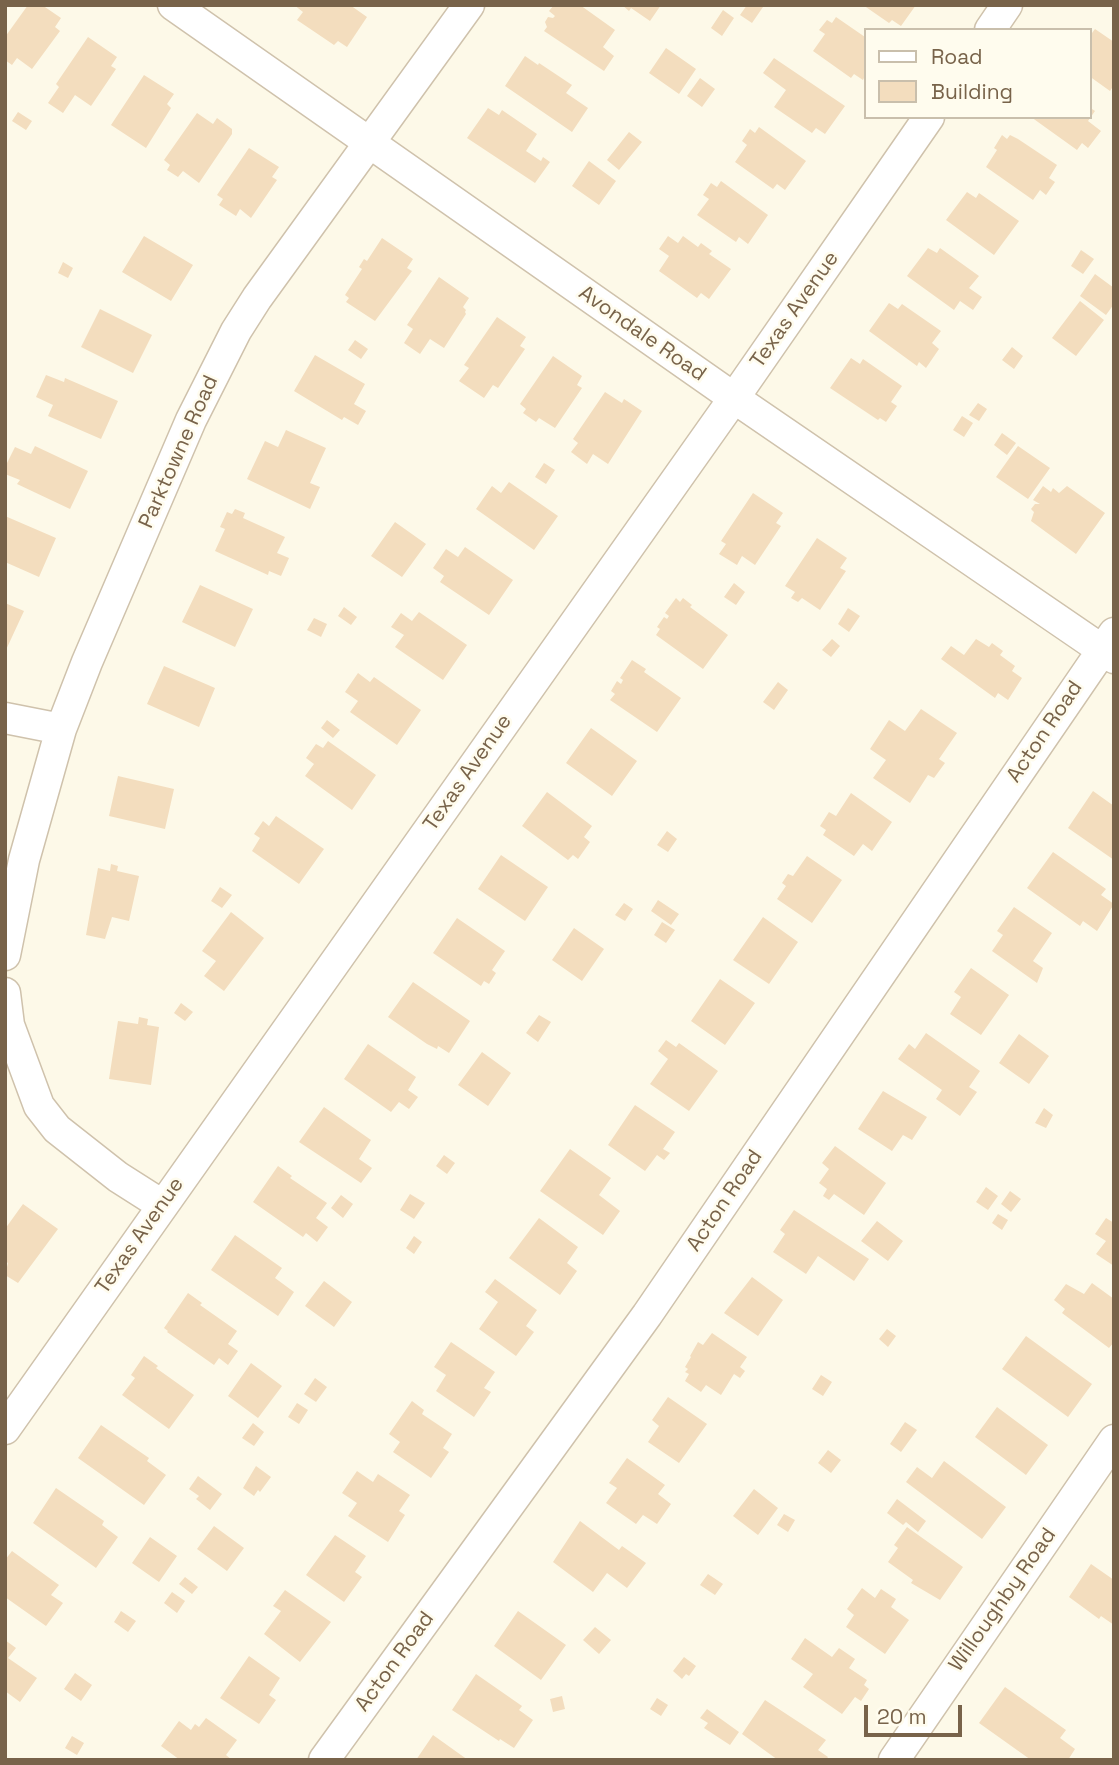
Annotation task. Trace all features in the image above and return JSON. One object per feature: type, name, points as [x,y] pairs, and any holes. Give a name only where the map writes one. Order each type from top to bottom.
[{"type":"street","name":"Avondale Road","points":[[173,5],[734,398],[1110,647]]},
{"type":"street","name":"Parktowne Road","points":[[5,955],[24,860],[61,729],[191,420],[236,331],[257,298],[469,5]]},
{"type":"street","points":[[991,28],[1007,5]]},
{"type":"street","name":"Texas Avenue","points":[[5,1429],[734,398],[928,119]]},
{"type":"street","name":"Acton Road","points":[[324,1760],[647,1315],[1110,647]]},
{"type":"street","points":[[5,718],[61,729]]},
{"type":"street","points":[[5,993],[9,1025],[38,1106],[57,1129],[118,1177],[162,1205]]},
{"type":"street","name":"Willoughby Road","points":[[894,1760],[1114,1440]]},
{"type":"building","points":[[28,5],[42,5],[61,18],[55,27],[60,31],[32,69],[17,58],[12,65],[5,60],[5,37]]},
{"type":"building","points":[[294,5],[350,5],[367,17],[347,47],[338,41],[334,45],[297,20],[303,12]]},
{"type":"building","points":[[554,5],[580,5],[615,30],[603,47],[614,56],[604,71],[544,31],[548,17],[555,16],[549,11]]},
{"type":"building","points":[[622,5],[661,5],[650,21]]},
{"type":"building","points":[[747,5],[763,7],[752,23],[740,15]]},
{"type":"building","points":[[863,5],[916,5],[901,26],[892,20],[889,23]]},
{"type":"building","points":[[723,10],[734,18],[722,36],[711,28]]},
{"type":"building","points":[[836,17],[864,36],[863,80],[854,74],[851,78],[813,51],[825,34],[819,30],[827,20],[832,23]]},
{"type":"building","points":[[1095,29],[1114,42],[1114,85],[1110,91],[1091,77],[1092,33]]},
{"type":"building","points":[[88,37],[117,57],[111,66],[116,69],[91,106],[75,95],[63,113],[48,103],[59,87],[56,84]]},
{"type":"building","points":[[666,48],[696,69],[679,94],[649,73]]},
{"type":"building","points":[[525,56],[572,85],[566,93],[588,108],[572,132],[505,86]]},
{"type":"building","points":[[774,58],[845,106],[825,134],[816,128],[812,133],[774,107],[786,90],[763,73]]},
{"type":"building","points":[[144,75],[174,94],[167,104],[171,108],[146,148],[111,125]]},
{"type":"building","points":[[700,78],[715,89],[702,107],[687,96]]},
{"type":"building","points":[[488,108],[499,115],[502,110],[537,134],[526,151],[541,161],[543,157],[550,162],[535,183],[467,138]]},
{"type":"building","points":[[18,112],[32,121],[26,130],[12,121]]},
{"type":"building","points":[[197,113],[213,124],[217,118],[232,129],[232,134],[199,183],[183,171],[178,177],[167,170],[170,165],[164,160]]},
{"type":"building","points":[[1034,119],[1089,119],[1088,121],[1101,131],[1088,148],[1082,143],[1077,150]]},
{"type":"building","points":[[759,127],[806,161],[785,190],[777,184],[773,189],[735,162],[747,145],[742,141],[750,129],[755,133]]},
{"type":"building","points":[[629,132],[642,142],[619,170],[607,160]]},
{"type":"building","points":[[1002,135],[1007,139],[1010,135],[1018,139],[1057,165],[1049,178],[1055,182],[1046,195],[1040,190],[1033,200],[986,167],[997,150],[994,148]]},
{"type":"building","points":[[249,148],[279,167],[272,177],[277,180],[251,218],[240,209],[236,216],[219,205],[223,199],[217,195]]},
{"type":"building","points":[[589,161],[616,181],[599,205],[572,186]]},
{"type":"building","points":[[721,181],[768,215],[748,244],[739,237],[736,242],[697,215],[709,199],[703,195],[711,183],[717,187]]},
{"type":"building","points":[[967,192],[976,198],[979,193],[1019,221],[994,255],[946,220]]},
{"type":"building","points":[[144,236],[193,265],[171,301],[122,272]]},
{"type":"building","points":[[668,236],[678,243],[683,236],[698,247],[701,243],[712,251],[709,254],[731,269],[709,299],[701,293],[697,298],[659,271],[669,256],[659,249]]},
{"type":"building","points":[[382,238],[413,259],[407,268],[412,271],[375,321],[346,302],[349,298],[345,295],[362,269],[359,267],[364,259],[367,261]]},
{"type":"building","points":[[928,248],[937,253],[940,248],[979,276],[969,288],[982,297],[973,310],[960,301],[954,310],[907,276]]},
{"type":"building","points":[[1081,250],[1094,259],[1083,274],[1071,266]]},
{"type":"building","points":[[63,262],[73,268],[68,278],[58,273]]},
{"type":"building","points":[[1095,274],[1114,288],[1114,304],[1106,315],[1080,296]]},
{"type":"building","points":[[439,277],[469,298],[463,307],[466,314],[444,348],[430,339],[420,354],[404,343],[413,329],[407,325]]},
{"type":"building","points":[[1080,301],[1104,320],[1076,356],[1052,338]]},
{"type":"building","points":[[889,303],[898,309],[902,304],[941,331],[932,343],[939,349],[926,368],[919,362],[917,366],[869,331]]},
{"type":"building","points":[[100,309],[152,335],[133,373],[81,347]]},
{"type":"building","points":[[497,317],[526,337],[520,346],[525,349],[498,388],[493,385],[484,398],[459,381],[469,368],[464,365]]},
{"type":"building","points":[[355,340],[368,349],[361,359],[348,350]]},
{"type":"building","points":[[1012,347],[1023,356],[1014,369],[1002,360]]},
{"type":"building","points":[[315,355],[365,384],[354,404],[366,411],[358,425],[344,417],[342,420],[294,391]]},
{"type":"building","points":[[553,356],[582,376],[577,385],[582,388],[555,428],[539,418],[536,422],[523,413],[526,409],[520,404]]},
{"type":"building","points":[[851,358],[860,364],[863,359],[902,386],[891,402],[897,406],[886,422],[880,418],[878,420],[830,388]]},
{"type":"building","points":[[46,375],[64,382],[65,378],[118,401],[101,439],[48,416],[53,405],[36,397]]},
{"type":"building","points":[[605,392],[622,403],[624,399],[642,411],[608,464],[593,454],[587,464],[571,452],[578,443],[573,439]]},
{"type":"building","points":[[978,403],[987,409],[979,421],[969,415]]},
{"type":"building","points":[[962,416],[973,423],[964,437],[953,430]]},
{"type":"building","points":[[286,430],[326,448],[310,483],[320,487],[310,509],[247,479],[265,441],[278,447]]},
{"type":"building","points":[[1002,433],[1016,443],[1007,455],[994,445]]},
{"type":"building","points":[[35,446],[88,471],[70,509],[17,484],[20,480],[5,474],[5,467],[15,447],[31,454]]},
{"type":"building","points":[[1018,446],[1050,468],[1028,499],[996,477]]},
{"type":"building","points":[[544,463],[555,470],[546,484],[535,477]]},
{"type":"building","points":[[509,482],[558,516],[534,550],[476,509],[492,486],[501,493]]},
{"type":"building","points":[[1043,486],[1051,492],[1053,488],[1059,493],[1067,486],[1105,513],[1076,554],[1031,521],[1034,512],[1031,509],[1035,504],[1040,504],[1033,500]]},
{"type":"building","points":[[753,493],[783,513],[776,523],[781,526],[755,565],[742,556],[737,565],[719,554],[726,544],[721,541]]},
{"type":"building","points":[[235,509],[245,513],[243,518],[285,537],[277,553],[289,558],[281,576],[269,571],[268,575],[215,551],[225,529],[220,527],[227,512],[232,514]]},
{"type":"building","points":[[5,516],[56,538],[39,577],[5,562]]},
{"type":"building","points":[[395,522],[426,544],[402,577],[371,556]]},
{"type":"building","points":[[817,538],[847,558],[840,568],[846,571],[820,610],[802,598],[798,602],[791,598],[795,592],[785,586]]},
{"type":"building","points":[[465,547],[513,580],[489,615],[440,582],[444,576],[433,568],[446,549],[458,557]]},
{"type":"building","points":[[734,583],[745,592],[736,605],[724,597]]},
{"type":"building","points":[[200,585],[253,609],[235,647],[182,622]]},
{"type":"building","points":[[676,598],[680,602],[683,598],[692,605],[690,607],[728,635],[703,669],[656,635],[660,629],[657,627],[664,617],[667,619],[669,616],[665,613]]},
{"type":"building","points":[[5,603],[24,611],[5,652]]},
{"type":"building","points":[[344,607],[357,617],[351,625],[338,616]]},
{"type":"building","points":[[848,608],[860,616],[849,632],[838,624]]},
{"type":"building","points":[[419,612],[467,645],[443,680],[395,647],[404,635],[391,627],[401,613],[412,621]]},
{"type":"building","points":[[314,618],[327,624],[321,637],[307,630]]},
{"type":"building","points":[[832,639],[840,646],[831,657],[822,650]]},
{"type":"building","points":[[976,639],[989,647],[992,643],[1003,651],[1000,655],[1015,666],[1012,671],[1022,678],[1008,700],[998,693],[995,698],[941,659],[951,646],[964,655]]},
{"type":"building","points":[[632,660],[646,669],[644,672],[681,698],[657,732],[610,700],[615,694],[611,691],[617,681],[621,684],[623,680],[620,678]]},
{"type":"building","points":[[164,666],[215,688],[199,727],[147,704]]},
{"type":"building","points":[[358,673],[370,682],[374,677],[421,710],[397,745],[350,712],[358,701],[345,692]]},
{"type":"building","points":[[778,682],[788,690],[774,710],[763,702]]},
{"type":"building","points":[[921,709],[957,733],[939,759],[945,763],[934,778],[928,775],[910,803],[873,778],[886,760],[870,749],[889,720],[905,731]]},
{"type":"building","points":[[327,720],[340,730],[333,738],[321,728]]},
{"type":"building","points":[[591,728],[637,761],[612,796],[566,763]]},
{"type":"building","points":[[328,741],[376,775],[352,810],[305,776],[314,764],[306,758],[316,744],[323,748]]},
{"type":"building","points":[[118,776],[174,789],[165,829],[109,816]]},
{"type":"building","points":[[1093,791],[1114,806],[1114,860],[1068,828]]},
{"type":"building","points":[[547,792],[592,826],[584,837],[590,842],[578,859],[573,855],[568,860],[522,826]]},
{"type":"building","points":[[851,793],[892,822],[872,851],[863,844],[854,856],[823,835],[826,830],[820,826],[829,812],[836,816]]},
{"type":"building","points":[[276,816],[324,849],[299,884],[252,851],[260,838],[254,834],[263,821],[269,826]]},
{"type":"building","points":[[667,831],[677,839],[668,852],[657,845]]},
{"type":"building","points":[[1053,852],[1106,889],[1101,895],[1114,904],[1097,931],[1083,921],[1080,926],[1027,888]]},
{"type":"building","points":[[501,855],[548,887],[525,921],[478,889]]},
{"type":"building","points":[[807,856],[842,880],[812,923],[777,899],[786,886],[782,883],[788,874],[793,876]]},
{"type":"building","points":[[111,864],[118,866],[117,871],[139,876],[129,921],[112,917],[105,939],[86,935],[98,868],[110,871]]},
{"type":"building","points":[[220,887],[232,895],[222,908],[211,901]]},
{"type":"building","points":[[658,900],[679,914],[671,925],[651,911]]},
{"type":"building","points":[[624,903],[633,909],[625,921],[615,915]]},
{"type":"building","points":[[1014,907],[1052,933],[1033,961],[1043,968],[1037,983],[992,951],[1003,935],[997,931]]},
{"type":"building","points":[[231,912],[264,938],[224,991],[204,976],[216,961],[202,951]]},
{"type":"building","points":[[763,917],[798,942],[769,984],[733,960]]},
{"type":"building","points":[[457,918],[505,951],[492,970],[496,973],[489,984],[484,981],[481,986],[433,953]]},
{"type":"building","points":[[662,922],[675,930],[666,943],[654,935]]},
{"type":"building","points":[[574,928],[604,949],[582,981],[552,960]]},
{"type":"building","points":[[971,968],[1009,995],[981,1035],[950,1014],[961,997],[954,992]]},
{"type":"building","points":[[720,979],[755,1003],[725,1045],[691,1021]]},
{"type":"building","points":[[413,982],[470,1021],[449,1053],[438,1046],[437,1049],[427,1044],[388,1017]]},
{"type":"building","points":[[181,1003],[193,1012],[185,1021],[174,1013]]},
{"type":"building","points":[[539,1015],[551,1022],[538,1042],[526,1033]]},
{"type":"building","points":[[139,1017],[148,1019],[147,1025],[159,1027],[151,1085],[109,1079],[118,1021],[138,1024]]},
{"type":"building","points":[[926,1033],[980,1071],[969,1087],[977,1092],[960,1116],[936,1099],[942,1090],[898,1059],[909,1044],[915,1049]]},
{"type":"building","points":[[1019,1034],[1049,1056],[1029,1084],[999,1063]]},
{"type":"building","points":[[666,1040],[676,1047],[679,1043],[718,1071],[689,1111],[650,1084],[668,1059],[658,1051]]},
{"type":"building","points":[[368,1044],[416,1077],[408,1090],[418,1097],[409,1109],[399,1102],[391,1112],[344,1079]]},
{"type":"building","points":[[482,1052],[511,1073],[488,1106],[458,1085]]},
{"type":"building","points":[[883,1091],[927,1117],[912,1140],[903,1135],[892,1151],[858,1129]]},
{"type":"building","points":[[635,1105],[675,1132],[663,1149],[670,1153],[664,1160],[657,1155],[645,1171],[608,1145]]},
{"type":"building","points":[[324,1107],[371,1140],[359,1159],[372,1168],[361,1183],[299,1142]]},
{"type":"building","points":[[1044,1108],[1053,1115],[1046,1128],[1035,1123]]},
{"type":"building","points":[[835,1146],[886,1183],[864,1215],[834,1194],[829,1200],[823,1196],[827,1189],[819,1183],[829,1169],[822,1163]]},
{"type":"building","points":[[570,1149],[611,1178],[599,1195],[620,1211],[603,1235],[540,1191]]},
{"type":"building","points":[[444,1155],[455,1163],[447,1174],[436,1166]]},
{"type":"building","points":[[278,1166],[292,1176],[290,1178],[327,1203],[316,1218],[328,1227],[317,1242],[306,1233],[303,1237],[253,1202]]},
{"type":"building","points":[[986,1187],[998,1196],[988,1210],[976,1202]]},
{"type":"building","points":[[1010,1191],[1021,1199],[1011,1212],[1001,1204]]},
{"type":"building","points":[[410,1194],[425,1203],[414,1219],[400,1210]]},
{"type":"building","points":[[341,1195],[353,1204],[343,1218],[331,1208]]},
{"type":"building","points":[[23,1204],[58,1229],[18,1283],[5,1275],[8,1263],[5,1261],[5,1229]]},
{"type":"building","points":[[794,1210],[869,1259],[854,1281],[818,1256],[806,1274],[773,1252],[785,1234],[780,1230]]},
{"type":"building","points":[[998,1214],[1008,1220],[1002,1230],[992,1223]]},
{"type":"building","points":[[539,1218],[578,1247],[567,1263],[577,1271],[560,1295],[509,1258]]},
{"type":"building","points":[[1106,1218],[1114,1223],[1114,1266],[1096,1254],[1106,1241],[1095,1234]]},
{"type":"building","points":[[877,1221],[903,1241],[888,1261],[861,1241]]},
{"type":"building","points":[[235,1235],[282,1268],[275,1278],[294,1292],[278,1316],[211,1270]]},
{"type":"building","points":[[414,1236],[422,1242],[414,1254],[406,1248]]},
{"type":"building","points":[[752,1277],[783,1300],[758,1336],[724,1313]]},
{"type":"building","points":[[495,1279],[537,1310],[526,1326],[534,1332],[516,1356],[479,1329],[498,1302],[485,1292]]},
{"type":"building","points":[[324,1281],[352,1302],[334,1327],[305,1306]]},
{"type":"building","points":[[1092,1283],[1114,1299],[1114,1342],[1109,1348],[1062,1313],[1065,1309],[1054,1300],[1066,1284],[1084,1294]]},
{"type":"building","points":[[188,1293],[202,1303],[200,1305],[237,1331],[228,1344],[238,1351],[228,1365],[219,1358],[214,1365],[164,1328]]},
{"type":"building","points":[[887,1329],[896,1336],[888,1347],[879,1339]]},
{"type":"building","points":[[712,1333],[747,1357],[740,1367],[745,1371],[740,1378],[734,1374],[721,1395],[706,1385],[701,1392],[685,1381],[689,1374],[685,1372],[688,1369],[685,1367],[690,1356],[698,1342],[703,1345]]},
{"type":"building","points":[[1026,1336],[1092,1384],[1068,1417],[1002,1369]]},
{"type":"building","points":[[451,1342],[495,1372],[484,1388],[491,1392],[474,1417],[436,1391],[446,1375],[434,1367]]},
{"type":"building","points":[[144,1356],[194,1395],[169,1429],[122,1395],[135,1378],[131,1375]]},
{"type":"building","points":[[251,1363],[282,1386],[258,1418],[228,1396]]},
{"type":"building","points":[[821,1375],[832,1382],[823,1396],[812,1389]]},
{"type":"building","points":[[315,1378],[327,1387],[316,1402],[304,1394]]},
{"type":"building","points":[[668,1397],[707,1424],[679,1463],[648,1442],[659,1426],[652,1420]]},
{"type":"building","points":[[412,1401],[424,1410],[422,1414],[452,1434],[443,1448],[449,1452],[431,1478],[393,1452],[400,1442],[389,1434]]},
{"type":"building","points":[[297,1403],[308,1410],[299,1424],[288,1417]]},
{"type":"building","points":[[997,1407],[1048,1445],[1026,1475],[975,1437]]},
{"type":"building","points":[[905,1422],[917,1430],[901,1452],[890,1444]]},
{"type":"building","points":[[253,1423],[264,1432],[254,1446],[242,1438]]},
{"type":"building","points":[[101,1425],[149,1458],[147,1461],[166,1475],[144,1505],[78,1458]]},
{"type":"building","points":[[828,1450],[841,1460],[831,1473],[818,1463]]},
{"type":"building","points":[[627,1458],[665,1485],[658,1494],[671,1504],[657,1524],[643,1515],[636,1524],[606,1503],[617,1488],[609,1483]]},
{"type":"building","points":[[944,1461],[1006,1507],[982,1539],[906,1482],[917,1467],[932,1478]]},
{"type":"building","points":[[256,1466],[271,1477],[254,1496],[243,1488]]},
{"type":"building","points":[[357,1471],[373,1482],[378,1474],[410,1495],[399,1511],[405,1515],[388,1542],[348,1516],[357,1503],[342,1493]]},
{"type":"building","points":[[198,1476],[222,1494],[210,1510],[196,1499],[199,1496],[189,1489]]},
{"type":"building","points":[[56,1488],[104,1521],[102,1525],[118,1537],[96,1568],[33,1523]]},
{"type":"building","points":[[754,1489],[778,1508],[758,1535],[733,1516]]},
{"type":"building","points":[[897,1499],[926,1521],[918,1532],[906,1522],[903,1525],[887,1513]]},
{"type":"building","points":[[784,1514],[795,1520],[788,1532],[777,1525]]},
{"type":"building","points":[[580,1521],[619,1550],[622,1546],[646,1563],[627,1588],[607,1573],[593,1592],[553,1562]]},
{"type":"building","points":[[214,1526],[244,1548],[227,1571],[197,1549]]},
{"type":"building","points":[[907,1527],[963,1567],[940,1600],[911,1583],[913,1580],[888,1562],[898,1548],[894,1545]]},
{"type":"building","points":[[335,1535],[366,1556],[355,1572],[362,1577],[344,1602],[306,1575]]},
{"type":"building","points":[[150,1537],[177,1556],[159,1582],[132,1563]]},
{"type":"building","points":[[12,1551],[59,1585],[51,1595],[63,1603],[46,1626],[5,1597],[5,1560]]},
{"type":"building","points":[[1091,1564],[1114,1580],[1114,1625],[1101,1616],[1099,1619],[1069,1597]]},
{"type":"building","points":[[708,1574],[723,1584],[715,1595],[700,1585]]},
{"type":"building","points":[[185,1577],[198,1587],[192,1594],[179,1584]]},
{"type":"building","points":[[862,1588],[875,1598],[881,1589],[896,1599],[891,1607],[909,1620],[885,1654],[846,1627],[854,1615],[847,1609]]},
{"type":"building","points":[[285,1590],[331,1622],[300,1662],[264,1634],[281,1611],[273,1606]]},
{"type":"building","points":[[172,1592],[185,1601],[177,1613],[164,1603]]},
{"type":"building","points":[[121,1611],[136,1621],[128,1632],[114,1622]]},
{"type":"building","points":[[518,1611],[566,1645],[541,1680],[494,1646]]},
{"type":"building","points":[[595,1627],[611,1640],[599,1654],[583,1640]]},
{"type":"building","points":[[805,1638],[832,1657],[839,1648],[855,1659],[849,1668],[867,1680],[864,1685],[869,1689],[861,1701],[855,1697],[842,1714],[803,1687],[813,1674],[791,1659]]},
{"type":"building","points":[[5,1640],[16,1648],[8,1658],[37,1678],[20,1702],[5,1691]]},
{"type":"building","points":[[249,1656],[280,1678],[269,1695],[276,1700],[259,1724],[220,1698]]},
{"type":"building","points":[[684,1657],[696,1666],[689,1676],[686,1674],[682,1679],[673,1671]]},
{"type":"building","points":[[75,1673],[92,1685],[81,1701],[64,1689]]},
{"type":"building","points":[[476,1674],[522,1706],[519,1710],[533,1720],[514,1748],[452,1710]]},
{"type":"building","points":[[1005,1687],[1066,1730],[1060,1738],[1075,1749],[1068,1760],[1031,1760],[979,1723]]},
{"type":"building","points":[[562,1696],[565,1709],[553,1712],[550,1699]]},
{"type":"building","points":[[657,1698],[668,1705],[661,1716],[650,1709]]},
{"type":"building","points":[[765,1700],[826,1740],[818,1750],[828,1757],[826,1760],[778,1760],[742,1734]]},
{"type":"building","points":[[707,1709],[739,1732],[730,1745],[704,1728],[708,1723],[700,1718]]},
{"type":"building","points":[[206,1718],[237,1740],[226,1755],[232,1760],[180,1760],[161,1746],[179,1721],[191,1730],[195,1724],[199,1727]]},
{"type":"building","points":[[433,1735],[468,1760],[416,1760]]},
{"type":"building","points":[[72,1736],[84,1743],[77,1755],[65,1748]]}]
